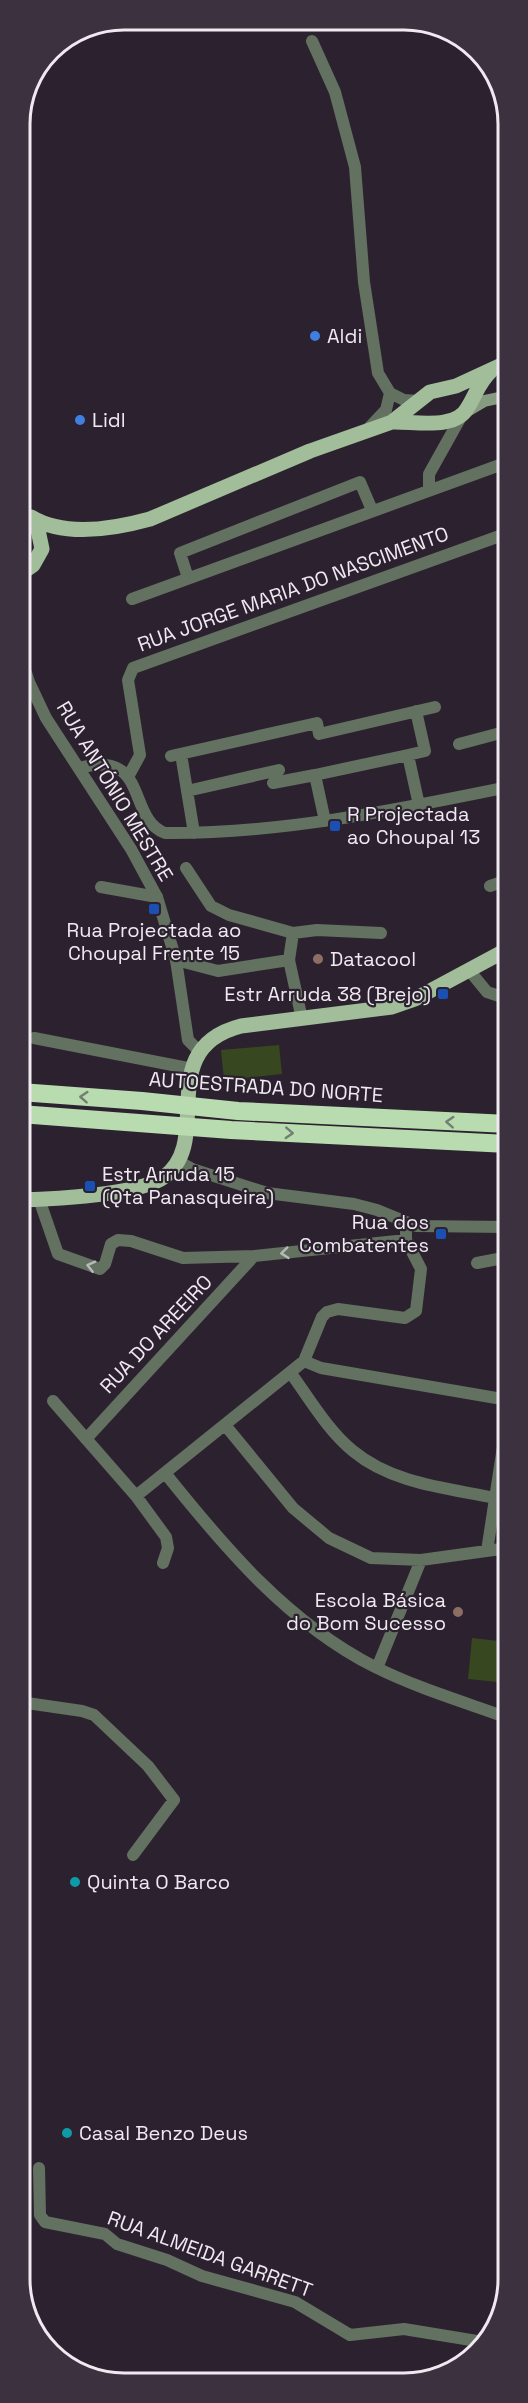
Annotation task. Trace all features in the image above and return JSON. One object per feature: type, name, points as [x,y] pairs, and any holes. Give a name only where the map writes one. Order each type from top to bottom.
[{"type":"highway","name":"AUTOESTRADA DO NORTE","points":[[30,1093],[238,1111],[498,1124]]},
{"type":"highway","points":[[30,1115],[231,1130],[498,1143]]},
{"type":"main road","points":[[30,517],[43,524],[68,531],[130,524],[150,519],[310,451],[392,422],[430,393],[456,386],[498,367]]},
{"type":"main road","points":[[467,408],[493,369]]},
{"type":"main road","points":[[456,386],[466,389],[467,408]]},
{"type":"main road","points":[[392,422],[420,421],[436,424],[467,408],[498,398]]},
{"type":"main road","points":[[417,403],[416,417],[420,421]]},
{"type":"main road","points":[[30,521],[40,534],[42,549]]},
{"type":"main road","points":[[30,567],[42,549],[68,531]]},
{"type":"main road","points":[[30,1199],[151,1184],[168,1173],[178,1161],[184,1146],[193,1069],[200,1052],[214,1037],[232,1029],[393,1007],[416,999],[498,954]]},
{"type":"street","points":[[312,40],[335,92],[355,167],[364,282],[374,357],[381,382],[390,393],[417,403]]},
{"type":"street","points":[[367,431],[383,414],[390,393]]},
{"type":"street","points":[[429,489],[429,474],[467,408]]},
{"type":"street","points":[[436,424],[443,432],[447,446]]},
{"type":"street","points":[[132,599],[498,465]]},
{"type":"street","points":[[188,578],[180,554],[360,482],[372,510]]},
{"type":"street","name":"RUA JORGE MARIA DO NASCIMENTO","points":[[128,777],[140,754],[128,680],[133,668],[498,537]]},
{"type":"street","name":"RUA ANTÓNIO MESTRE","points":[[30,684],[46,718],[131,849],[157,897],[176,960],[187,1035],[191,1044],[200,1052]]},
{"type":"street","points":[[194,833],[188,791],[176,755],[317,723],[320,734],[435,707]]},
{"type":"street","points":[[273,783],[425,751],[416,711]]},
{"type":"street","points":[[459,744],[498,734]]},
{"type":"street","points":[[408,755],[418,805]]},
{"type":"street","points":[[79,768],[106,763],[128,777],[152,826],[165,833],[271,828],[418,805],[498,789]]},
{"type":"street","points":[[188,791],[279,770]]},
{"type":"street","points":[[315,775],[325,820]]},
{"type":"street","points":[[186,868],[215,909],[293,933],[317,930],[381,933]]},
{"type":"street","points":[[490,886],[498,883]]},
{"type":"street","points":[[101,887],[157,897]]},
{"type":"street","points":[[293,933],[289,960],[302,1019]]},
{"type":"street","points":[[176,960],[185,960],[218,971],[289,960]]},
{"type":"street","points":[[469,970],[487,992],[498,996]]},
{"type":"street","points":[[34,1038],[193,1069]]},
{"type":"street","points":[[178,1161],[200,1172],[267,1193],[354,1204],[394,1216],[406,1224],[498,1227]]},
{"type":"street","points":[[39,1199],[58,1254],[95,1268],[104,1267],[109,1247],[118,1240],[131,1241],[183,1258],[254,1256],[406,1240]]},
{"type":"street","points":[[136,1497],[304,1360],[320,1320],[331,1310],[405,1318],[412,1316],[416,1311],[421,1269],[406,1240],[406,1224]]},
{"type":"street","name":"RUA DO AREEIRO","points":[[86,1439],[254,1256]]},
{"type":"street","points":[[477,1263],[498,1259]]},
{"type":"street","points":[[304,1360],[321,1368],[498,1398]]},
{"type":"street","points":[[290,1372],[352,1450],[380,1469],[416,1482],[495,1498]]},
{"type":"street","points":[[53,1401],[136,1497],[169,1542],[163,1563]]},
{"type":"street","points":[[225,1425],[293,1508],[329,1538],[371,1558],[421,1560],[498,1549]]},
{"type":"street","points":[[165,1473],[208,1527],[266,1588],[318,1631],[377,1668],[498,1714]]},
{"type":"street","points":[[487,1551],[498,1479]]},
{"type":"street","points":[[377,1668],[421,1560]]},
{"type":"street","points":[[30,1703],[82,1711],[94,1715],[148,1766],[174,1800],[133,1855]]},
{"type":"street","name":"RUA ALMEIDA GARRETT","points":[[39,2168],[40,2215],[45,2222],[105,2234],[117,2244],[167,2260],[202,2276],[295,2302],[350,2335],[404,2329],[475,2341]]},
{"type":"green space","points":[[279,1045],[282,1074],[224,1080],[221,1050]]},
{"type":"green space","points":[[472,1638],[498,1641],[498,1682],[468,1679]]},
{"type":"place","name":"Aldi","points":[[315,336]]},
{"type":"place","name":"Lidl","points":[[80,420]]},
{"type":"place","name":"R Projectada ao Choupal 13","points":[[335,826]]},
{"type":"place","name":"Rua Projectada ao Choupal Frente 15","points":[[154,909]]},
{"type":"place","name":"Datacool","points":[[318,959]]},
{"type":"place","name":"Estr Arruda 38 (Brejo)","points":[[443,994]]},
{"type":"place","name":"Estr Arruda 15 (Qta Panasqueira)","points":[[90,1186]]},
{"type":"place","name":"Rua dos Combatentes","points":[[441,1234]]},
{"type":"place","name":"Escola Básica do Bom Sucesso","points":[[458,1612]]},
{"type":"place","name":"Quinta O Barco","points":[[75,1882]]},
{"type":"place","name":"Casal Benzo Deus","points":[[67,2133]]}]
